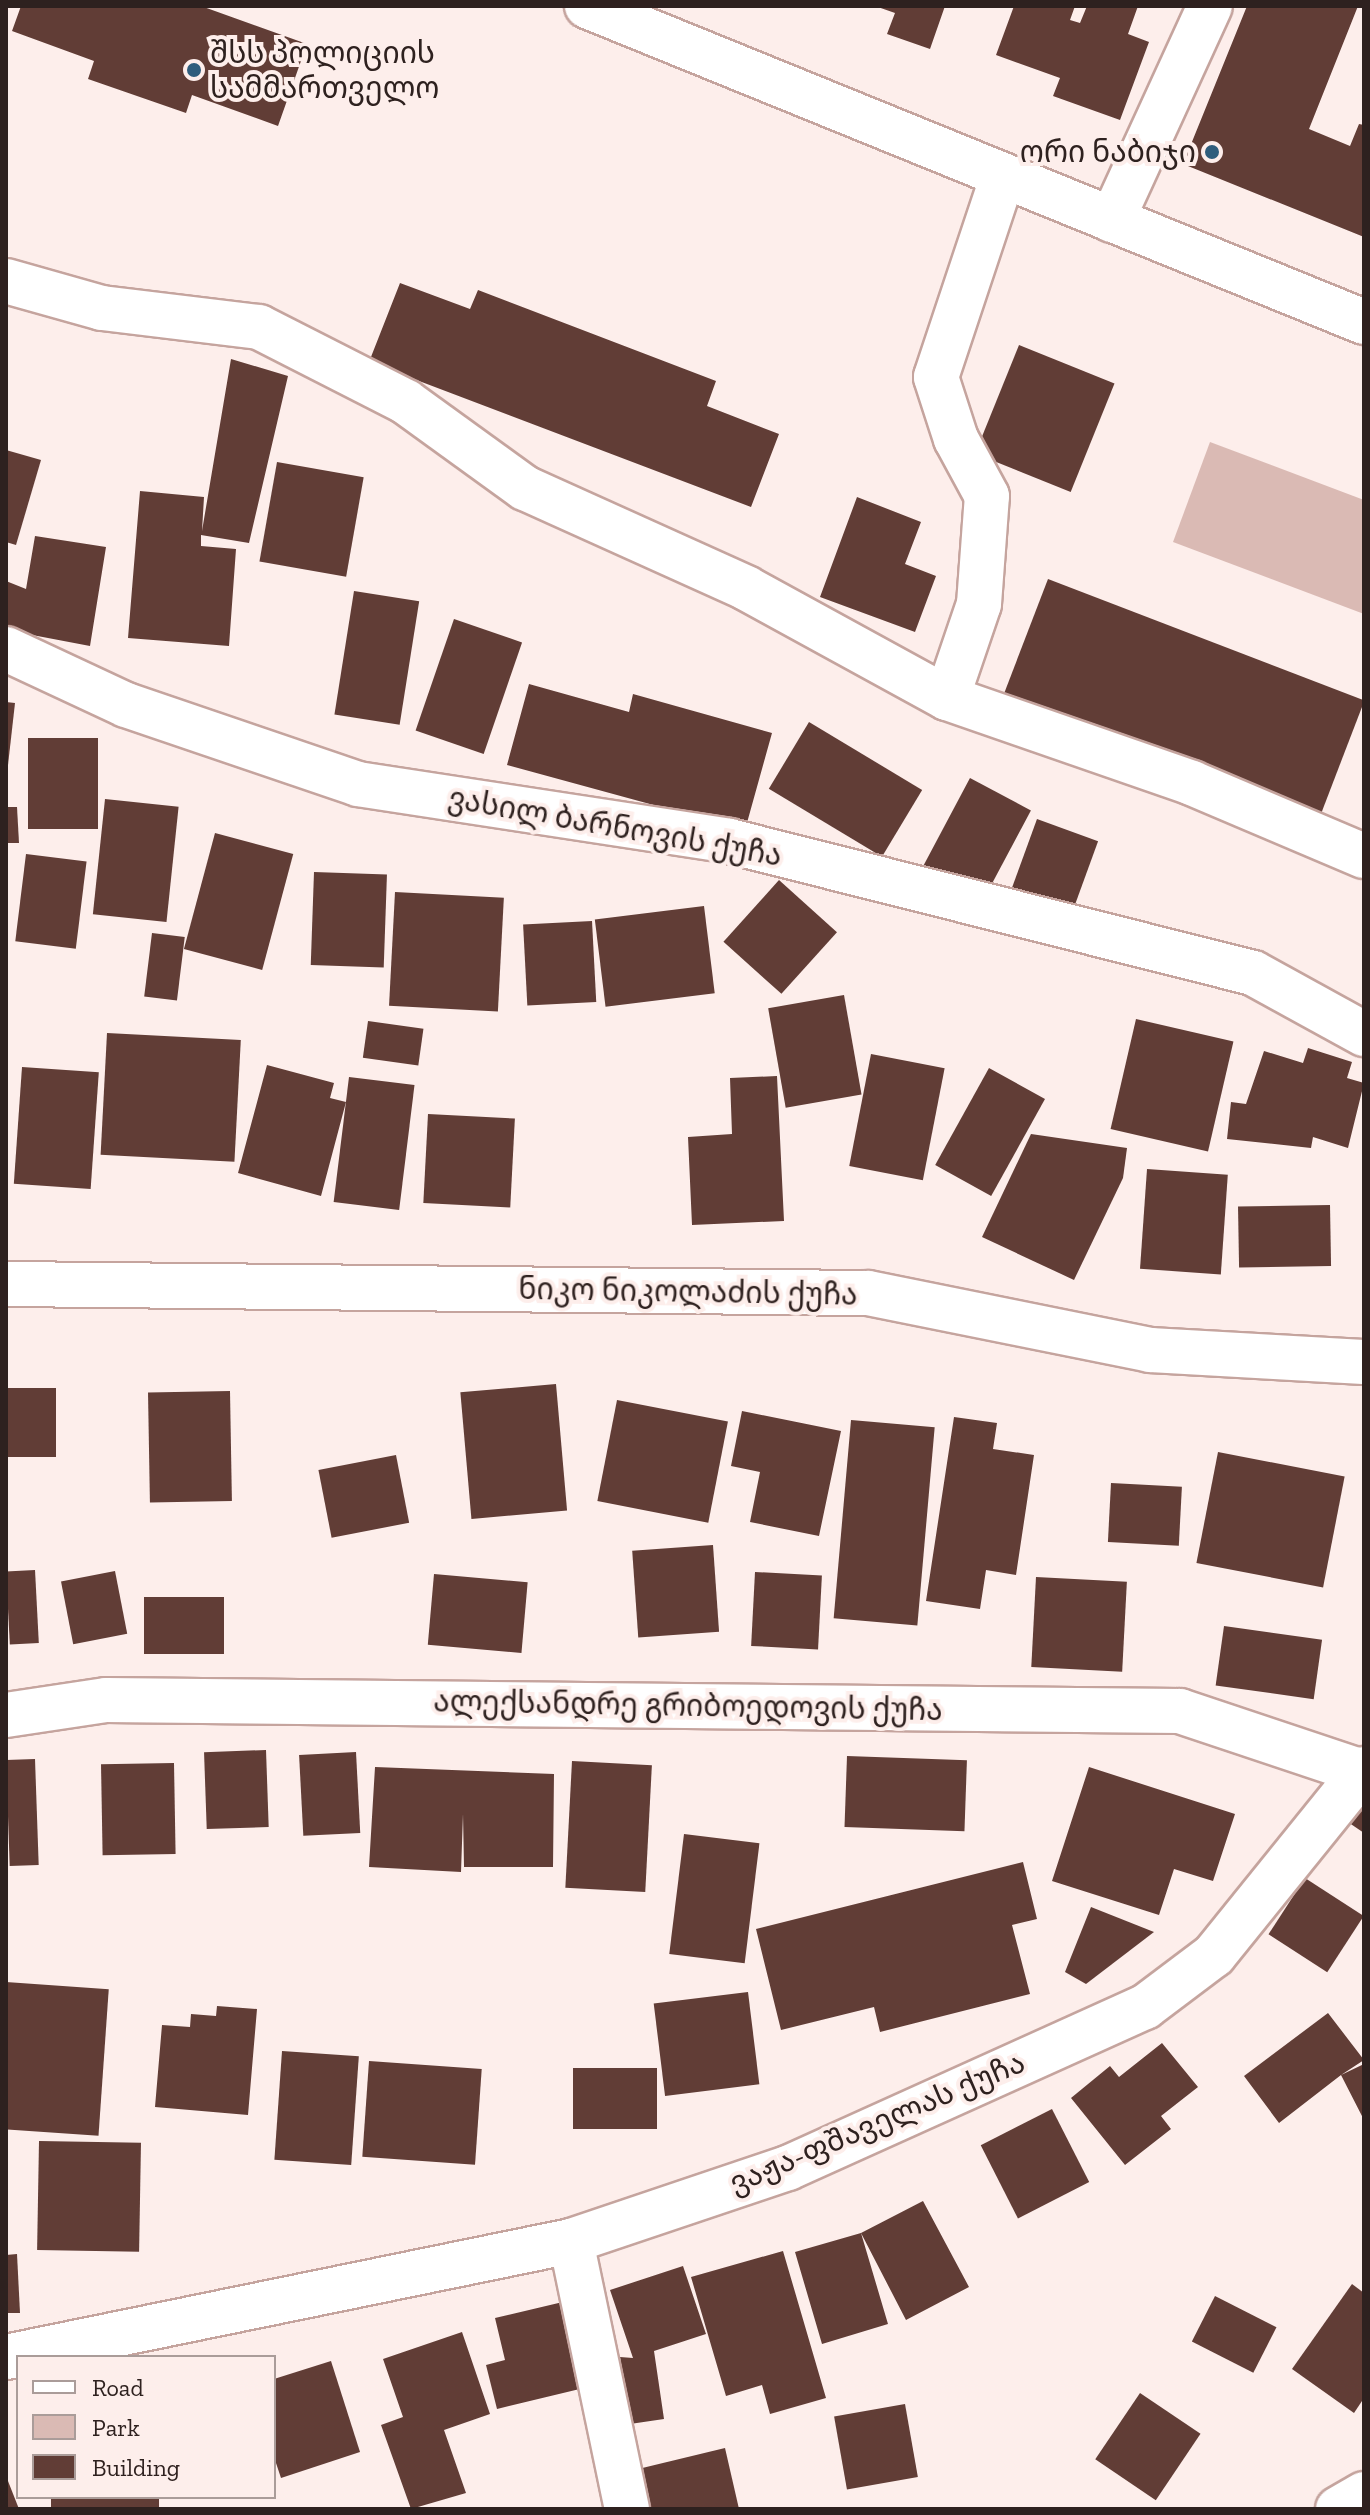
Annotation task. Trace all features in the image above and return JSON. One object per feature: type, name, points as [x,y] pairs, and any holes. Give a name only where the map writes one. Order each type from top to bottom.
[{"type":"street","points":[[587,6],[1364,322]]},
{"type":"street","points":[[1112,220],[1210,6]]},
{"type":"street","points":[[947,698],[979,604],[987,496],[956,439],[936,377],[1003,176]]},
{"type":"street","points":[[6,281],[102,308],[259,327],[406,402],[525,488],[746,588],[947,698],[1192,783],[1364,856]]},
{"type":"street","name":"ვასილ ბარნოვის ქუჩა","points":[[6,649],[126,705],[358,784],[760,849],[1253,973],[1364,1034]]},
{"type":"street","name":"ნიკო ნიკოლაძის ქუჩა","points":[[6,1284],[868,1293],[1150,1350],[1364,1362]]},
{"type":"street","name":"ალექსანდრე გრიბოედოვის ქუჩა","points":[[6,1715],[106,1700],[1180,1711],[1363,1770]]},
{"type":"street","name":"ვაჟა-ფშაველას ქუჩა","points":[[6,2357],[571,2241],[788,2168],[1145,2007],[1214,1955],[1363,1770]]},
{"type":"street","points":[[571,2241],[627,2509]]},
{"type":"street","points":[[1338,2509],[1364,2494]]},
{"type":"green space","points":[[1210,442],[1364,500],[1364,614],[1173,542]]},
{"type":"building","name":"შსს პოლიციის სამმართველო","points":[[21,6],[201,6],[307,44],[278,126],[192,95],[186,113],[88,79],[94,61],[12,31]]},
{"type":"building","points":[[875,6],[945,6],[930,49],[887,34],[895,13]]},
{"type":"building","points":[[1014,6],[1075,6],[1070,20],[1080,23],[1087,6],[1138,6],[1128,34],[1149,42],[1120,120],[1053,96],[1060,78],[996,55]]},
{"type":"building","points":[[1247,6],[1358,6],[1309,129],[1350,146],[1359,124],[1364,125],[1364,237],[1183,164]]},
{"type":"building","points":[[400,283],[470,309],[478,290],[716,381],[707,406],[779,434],[751,507],[369,362]]},
{"type":"building","points":[[1019,345],[1114,384],[1071,492],[975,453]]},
{"type":"building","points":[[231,359],[288,376],[249,543],[201,535],[201,546],[236,549],[229,646],[128,638],[140,491],[204,497],[202,531]]},
{"type":"building","points":[[6,450],[41,460],[16,545],[6,542]]},
{"type":"building","points":[[277,462],[364,477],[346,577],[259,561]]},
{"type":"building","points":[[857,497],[921,522],[905,564],[936,576],[915,632],[820,597]]},
{"type":"building","points":[[35,536],[106,547],[90,646],[6,630],[6,581],[26,589]]},
{"type":"building","points":[[1048,579],[1364,700],[1321,814],[1004,693]]},
{"type":"building","points":[[354,591],[419,601],[400,725],[334,714]]},
{"type":"building","points":[[454,619],[522,642],[484,754],[416,731]]},
{"type":"building","points":[[529,684],[629,712],[633,694],[772,733],[745,830],[507,765]]},
{"type":"building","points":[[6,702],[15,703],[8,765],[6,765]]},
{"type":"building","points":[[809,722],[922,790],[882,857],[769,789]]},
{"type":"building","points":[[28,738],[98,738],[98,829],[28,829]]},
{"type":"building","points":[[970,778],[1031,810],[981,905],[920,872]]},
{"type":"building","points":[[105,799],[179,807],[166,922],[93,914]]},
{"type":"building","points":[[6,807],[17,807],[19,843],[6,843]]},
{"type":"building","points":[[1037,819],[1098,841],[1071,915],[1010,893]]},
{"type":"building","points":[[215,833],[293,854],[262,970],[184,949]]},
{"type":"building","points":[[26,854],[87,861],[76,949],[15,941]]},
{"type":"building","points":[[314,872],[387,875],[384,967],[311,965]]},
{"type":"building","points":[[779,880],[837,932],[781,994],[723,942]]},
{"type":"building","points":[[395,892],[504,898],[498,1012],[389,1006]]},
{"type":"building","points":[[704,906],[715,993],[606,1007],[595,919]]},
{"type":"building","points":[[592,921],[596,1002],[527,1006],[523,925]]},
{"type":"building","points":[[152,933],[185,937],[177,1001],[144,997]]},
{"type":"building","points":[[844,995],[862,1094],[786,1108],[768,1008]]},
{"type":"building","points":[[1136,1019],[1233,1041],[1208,1152],[1111,1129]]},
{"type":"building","points":[[368,1021],[423,1029],[418,1065],[363,1058]]},
{"type":"building","points":[[107,1033],[241,1040],[234,1162],[101,1155]]},
{"type":"building","points":[[1308,1048],[1352,1062],[1347,1078],[1364,1083],[1348,1148],[1313,1137],[1311,1148],[1227,1139],[1231,1102],[1246,1104],[1264,1051],[1303,1063]]},
{"type":"building","points":[[871,1054],[945,1068],[923,1180],[849,1166]]},
{"type":"building","points":[[267,1065],[334,1083],[330,1098],[346,1102],[321,1196],[238,1173]]},
{"type":"building","points":[[22,1067],[99,1072],[91,1189],[14,1184]]},
{"type":"building","points":[[989,1068],[1045,1099],[991,1196],[935,1165]]},
{"type":"building","points":[[777,1076],[784,1221],[692,1225],[688,1137],[732,1134],[730,1078]]},
{"type":"building","points":[[349,1077],[415,1085],[399,1210],[334,1202]]},
{"type":"building","points":[[428,1114],[515,1119],[510,1207],[423,1203]]},
{"type":"building","points":[[1031,1134],[1127,1148],[1123,1178],[1074,1280],[982,1237]]},
{"type":"building","points":[[1147,1169],[1228,1175],[1221,1274],[1140,1269]]},
{"type":"building","points":[[1330,1205],[1331,1266],[1239,1268],[1238,1207]]},
{"type":"building","points":[[556,1384],[567,1511],[471,1519],[460,1392]]},
{"type":"building","points":[[6,1388],[56,1388],[56,1457],[6,1457]]},
{"type":"building","points":[[230,1391],[232,1501],[150,1502],[148,1392]]},
{"type":"building","points":[[617,1400],[728,1422],[708,1523],[597,1501]]},
{"type":"building","points":[[742,1411],[841,1431],[819,1536],[750,1522],[760,1472],[731,1466]]},
{"type":"building","points":[[954,1417],[997,1423],[993,1449],[1034,1455],[1016,1575],[986,1570],[980,1609],[926,1601]]},
{"type":"building","points":[[851,1420],[935,1427],[917,1626],[834,1618]]},
{"type":"building","points":[[1218,1452],[1345,1477],[1323,1588],[1196,1563]]},
{"type":"building","points":[[396,1455],[409,1523],[332,1538],[318,1470]]},
{"type":"building","points":[[1111,1483],[1182,1487],[1179,1546],[1108,1542]]},
{"type":"building","points":[[713,1545],[719,1632],[638,1637],[632,1551]]},
{"type":"building","points":[[35,1570],[39,1643],[10,1644],[6,1572]]},
{"type":"building","points":[[115,1571],[127,1634],[73,1644],[61,1581]]},
{"type":"building","points":[[755,1572],[822,1576],[818,1649],[751,1646]]},
{"type":"building","points":[[434,1574],[528,1582],[521,1653],[428,1645]]},
{"type":"building","points":[[1036,1577],[1127,1582],[1122,1672],[1031,1667]]},
{"type":"building","points":[[144,1597],[224,1597],[224,1654],[144,1654]]},
{"type":"building","points":[[1224,1626],[1322,1640],[1314,1699],[1216,1685]]},
{"type":"building","points":[[266,1750],[269,1827],[207,1829],[204,1752]]},
{"type":"building","points":[[356,1752],[360,1833],[303,1836],[299,1755]]},
{"type":"building","points":[[847,1756],[967,1760],[964,1831],[845,1827]]},
{"type":"building","points":[[35,1759],[39,1865],[10,1866],[6,1760]]},
{"type":"building","points":[[572,1761],[652,1765],[645,1892],[565,1888]]},
{"type":"building","points":[[174,1763],[176,1854],[103,1855],[101,1764]]},
{"type":"building","points":[[375,1767],[554,1774],[553,1867],[464,1867],[463,1814],[461,1872],[369,1867]]},
{"type":"building","points":[[1089,1767],[1235,1814],[1213,1881],[1174,1869],[1159,1915],[1052,1881]]},
{"type":"building","points":[[1364,1787],[1364,1833],[1342,1818]]},
{"type":"building","points":[[684,1834],[759,1843],[745,1963],[669,1954]]},
{"type":"building","points":[[1023,1862],[1037,1919],[1012,1925],[1030,1994],[880,2032],[874,2007],[781,2030],[756,1929]]},
{"type":"building","points":[[1305,1878],[1364,1916],[1327,1972],[1269,1934]]},
{"type":"building","points":[[1091,1907],[1154,1932],[1086,1984],[1065,1972]]},
{"type":"building","points":[[6,1982],[109,1989],[98,2136],[6,2129]]},
{"type":"building","points":[[748,1992],[759,2084],[665,2096],[654,2004]]},
{"type":"building","points":[[217,2006],[257,2009],[248,2115],[155,2107],[162,2025],[190,2027],[191,2014],[216,2016]]},
{"type":"building","points":[[1328,2013],[1364,2060],[1279,2123],[1244,2076]]},
{"type":"building","points":[[1162,2043],[1198,2087],[1161,2116],[1171,2129],[1125,2165],[1071,2098],[1110,2066],[1119,2077]]},
{"type":"building","points":[[282,2051],[359,2056],[351,2165],[274,2160]]},
{"type":"building","points":[[369,2061],[482,2069],[475,2165],[362,2157]]},
{"type":"building","points":[[1364,2064],[1364,2120],[1341,2075]]},
{"type":"building","points":[[573,2068],[657,2068],[657,2129],[573,2129]]},
{"type":"building","points":[[1052,2109],[1089,2182],[1018,2218],[981,2145]]},
{"type":"building","points":[[39,2141],[141,2143],[139,2252],[37,2250]]},
{"type":"building","points":[[923,2201],[969,2287],[906,2320],[861,2233]]},
{"type":"building","points":[[861,2233],[888,2324],[822,2344],[795,2252]]},
{"type":"building","points":[[783,2251],[826,2398],[770,2414],[762,2385],[726,2396],[691,2277]]},
{"type":"building","points":[[17,2254],[20,2313],[6,2313],[6,2255]]},
{"type":"building","points":[[683,2266],[706,2334],[654,2351],[664,2419],[630,2424],[620,2357],[633,2358],[610,2290]]},
{"type":"building","points":[[1352,2284],[1364,2293],[1364,2398],[1354,2413],[1292,2369]]},
{"type":"building","points":[[1215,2296],[1276,2327],[1253,2373],[1192,2341]]},
{"type":"building","points":[[567,2301],[588,2387],[497,2409],[486,2365],[505,2360],[495,2318]]},
{"type":"building","points":[[462,2332],[490,2414],[444,2430],[466,2493],[411,2509],[381,2425],[403,2417],[383,2359]]},
{"type":"building","points":[[331,2361],[360,2452],[281,2478],[276,2463],[276,2378]]},
{"type":"building","points":[[1140,2393],[1201,2434],[1156,2500],[1095,2459]]},
{"type":"building","points":[[905,2404],[918,2477],[847,2489],[834,2417]]},
{"type":"building","points":[[725,2448],[739,2509],[643,2509],[634,2470]]},
{"type":"building","points":[[6,2476],[19,2509],[6,2509]]},
{"type":"building","points":[[51,2499],[159,2499],[159,2509],[51,2509]]},
{"type":"place","name":"შსს პოლიციის სამმართველო","points":[[194,70]]},
{"type":"place","name":"ორი ნაბიჯი","points":[[1212,152]]}]
